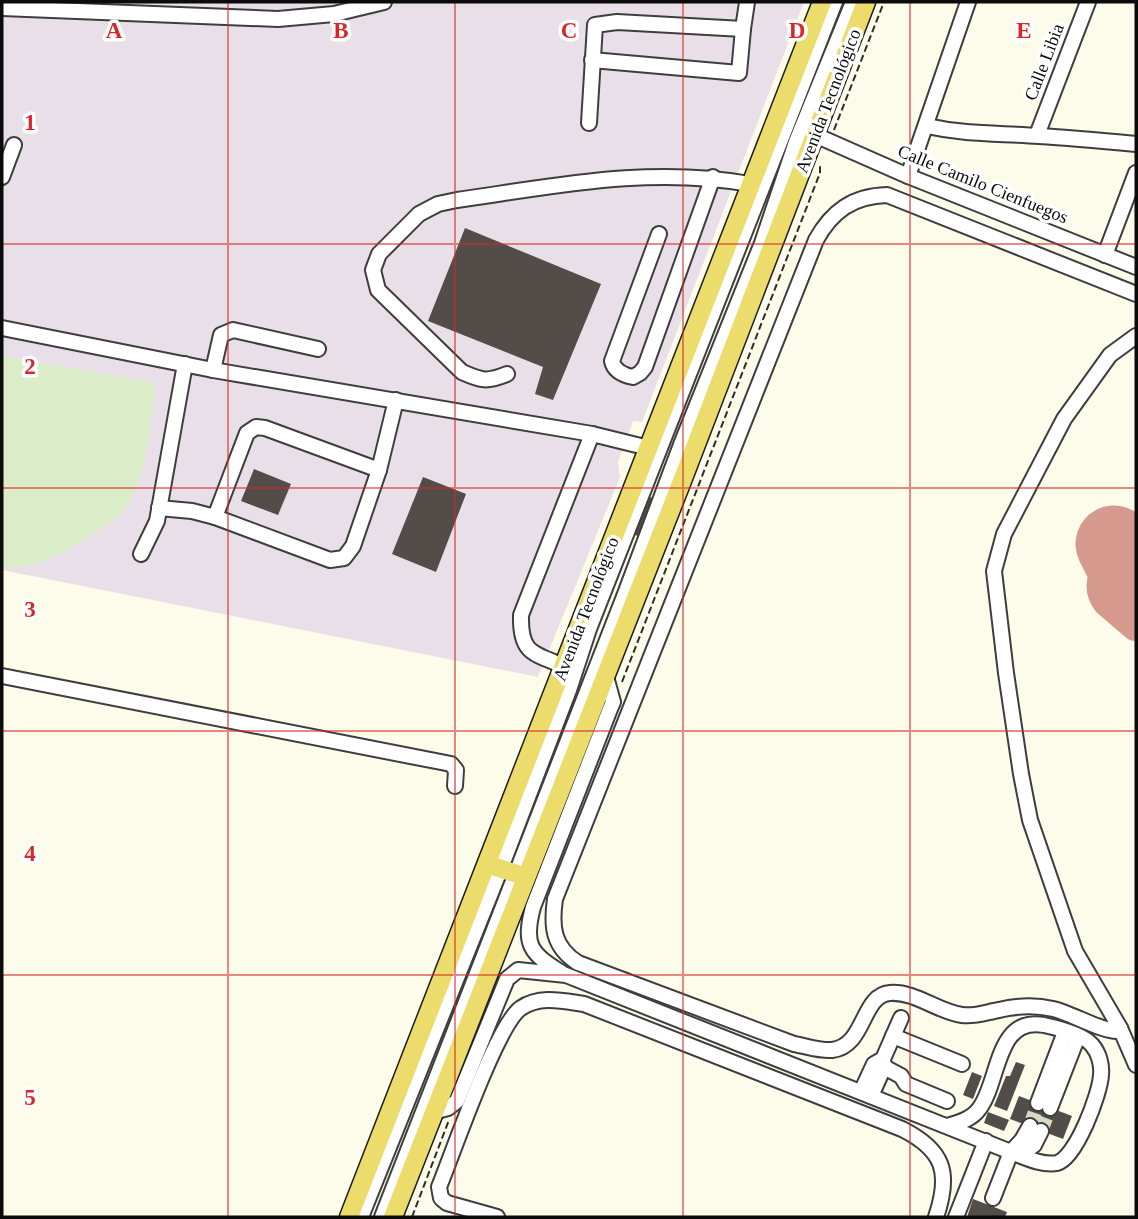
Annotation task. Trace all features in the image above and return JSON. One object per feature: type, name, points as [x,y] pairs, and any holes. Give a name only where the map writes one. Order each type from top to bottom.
[{"type":"main road","name":"Avenida Tecnológico","points":[[393,1217],[433,1112],[508,871],[564,666],[654,449],[750,184],[828,2]]},
{"type":"main road","name":"Avenida Tecnológico","points":[[349,1217],[508,871],[606,677],[683,460],[823,138],[858,6]]},
{"type":"street","points":[[2,8],[278,19],[334,14],[384,2]]},
{"type":"street","points":[[592,60],[739,73],[747,2]]},
{"type":"street","points":[[361,1217],[508,871],[683,460],[796,142],[858,6],[828,2],[654,449],[589,629],[508,871],[382,1217]]},
{"type":"street","points":[[908,176],[968,2]]},
{"type":"street","name":"Calle Libia","points":[[1037,135],[1088,2]]},
{"type":"street","points":[[589,122],[594,28],[598,23],[743,29]]},
{"type":"street","points":[[927,126],[951,132],[1037,135],[1136,144]]},
{"type":"street","name":"Calle Camilo Cienfuegos","points":[[823,138],[908,176],[1136,267]]},
{"type":"street","points":[[2,177],[14,145]]},
{"type":"street","points":[[1105,255],[1136,173]]},
{"type":"street","points":[[508,374],[491,381],[477,379],[462,372],[377,290],[373,271],[379,254],[419,214],[438,204],[457,200],[629,176],[713,177],[750,184]]},
{"type":"street","points":[[659,234],[612,361],[614,368],[633,377],[645,367],[713,177]]},
{"type":"street","points":[[1120,1028],[1118,1031],[1110,1031],[1064,1011],[1048,1008],[1013,1007],[965,1016],[948,1013],[902,993],[888,993],[878,998],[869,1009],[861,1028],[843,1046],[833,1050],[820,1049],[794,1044],[578,963],[559,946],[552,919],[555,899],[816,240],[839,209],[872,195],[887,195],[1136,294]]},
{"type":"street","points":[[2,328],[213,370],[592,434],[654,449],[683,460]]},
{"type":"street","points":[[213,370],[221,335],[233,330],[318,349]]},
{"type":"street","points":[[1136,336],[1110,355],[1064,419],[1004,534],[995,571],[1006,673],[1030,820],[1075,951],[1120,1028],[1136,1065]]},
{"type":"street","points":[[141,554],[151,535],[159,508],[185,364]]},
{"type":"street","points":[[159,508],[192,511],[215,517],[330,560],[344,558],[353,546],[379,470],[396,400]]},
{"type":"street","points":[[215,517],[247,433],[256,427],[379,470]]},
{"type":"street","points":[[564,666],[531,653],[520,636],[521,615],[592,434]]},
{"type":"street","points":[[2,676],[446,762],[456,770],[454,786]]},
{"type":"street","points":[[606,677],[612,702],[533,907],[527,937],[534,953],[566,975],[1015,1154],[1047,1164],[1057,1163],[1069,1156],[1075,1148],[1100,1086],[1101,1074],[1097,1054],[1092,1045],[1072,1034],[1034,1024],[1014,1031],[1007,1039],[979,1110],[967,1119],[947,1126]]},
{"type":"street","points":[[433,1112],[457,1101],[507,979],[518,970],[566,975]]},
{"type":"street","points":[[496,1217],[447,1203],[441,1198],[439,1187],[483,1076],[508,1023],[520,1009],[530,1003],[546,1000],[584,1004],[922,1139],[933,1150],[944,1185],[936,1217]]},
{"type":"street","points":[[866,1094],[883,1063],[901,1018]]},
{"type":"street","points":[[1044,1106],[1072,1034]]},
{"type":"street","points":[[893,1036],[962,1064]]},
{"type":"street","points":[[883,1063],[901,1076],[905,1084],[947,1101]]},
{"type":"street","points":[[993,1198],[1022,1140],[1035,1129]]},
{"type":"street","points":[[956,1217],[986,1141]]},
{"type":"path","points":[[823,138],[884,2]]},
{"type":"path","points":[[612,702],[820,173],[821,163]]},
{"type":"path","points":[[412,1217],[452,1112],[452,1105]]},
{"type":"shaded area","points":[[2,2],[804,2],[642,422],[633,421],[618,462],[620,477],[538,677],[2,570]]},
{"type":"green space","points":[[2,356],[156,383],[144,462],[128,504],[108,524],[62,553],[36,563],[10,568],[2,567]]},
{"type":"building","points":[[465,228],[601,284],[553,400],[535,394],[543,367],[428,321]]},
{"type":"building","points":[[254,469],[291,484],[278,515],[241,501]]},
{"type":"building","points":[[423,477],[466,494],[436,572],[392,554]]},
{"type":"building","points":[[647,496],[655,499],[640,537],[633,534]]},
{"type":"building","points":[[1016,1062],[1025,1065],[1007,1111],[994,1106],[1006,1076],[1010,1076]]},
{"type":"building","points":[[972,1072],[982,1076],[973,1099],[963,1095]]},
{"type":"building","points":[[1019,1096],[1072,1116],[1063,1139],[1010,1119]]},
{"type":"building","points":[[988,1112],[1009,1120],[1004,1131],[984,1123]]},
{"type":"building","points":[[973,1199],[1007,1212],[1005,1217],[967,1217]]},
{"type":"taxiway","points":[[1136,561],[1120,563],[1113,567],[1104,578],[1103,585],[1108,601],[1136,625]]},
{"type":"runway","points":[[1114,544],[1136,588]]},
{"type":"tunnel","points":[[1030,1126],[1038,1103]]},
{"type":"tunnel","points":[[1041,1131],[1050,1108]]}]
